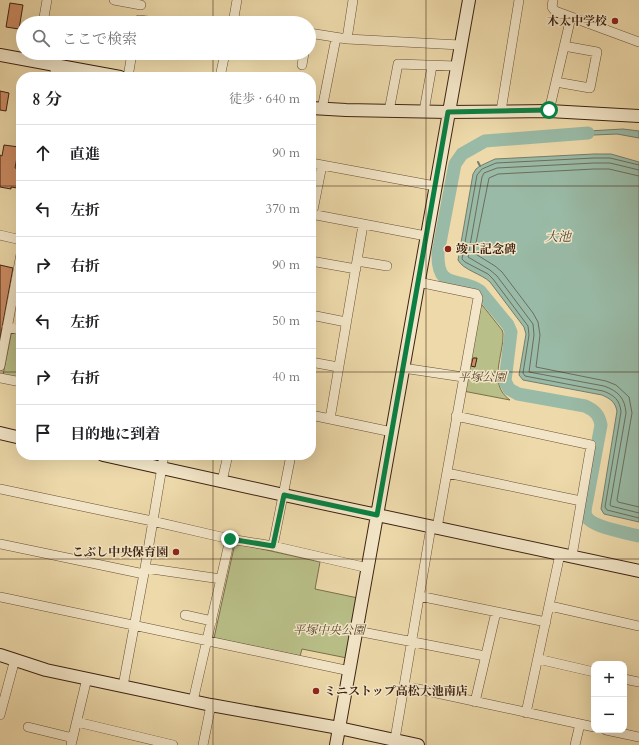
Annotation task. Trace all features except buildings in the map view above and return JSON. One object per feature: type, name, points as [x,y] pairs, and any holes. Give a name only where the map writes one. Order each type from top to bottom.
[{"type":"street","points":[[44,16],[47,0]]},
{"type":"street","points":[[114,0],[142,3],[139,16]]},
{"type":"street","points":[[234,16],[237,0]]},
{"type":"street","points":[[347,39],[353,0]]},
{"type":"street","points":[[336,745],[468,0]]},
{"type":"street","points":[[501,111],[519,0]]},
{"type":"street","points":[[553,0],[552,7],[555,11],[639,42]]},
{"type":"street","points":[[549,110],[571,18]]},
{"type":"street","points":[[316,34],[347,39],[460,45]]},
{"type":"street","points":[[336,38],[316,108],[448,112],[549,110],[639,116]]},
{"type":"street","points":[[556,82],[590,88],[597,52],[564,46]]},
{"type":"street","points":[[0,55],[16,56]]},
{"type":"street","points":[[40,60],[55,71],[65,72]]},
{"type":"street","points":[[129,72],[131,60]]},
{"type":"street","points":[[221,72],[224,60]]},
{"type":"street","points":[[302,65],[303,60]]},
{"type":"street","points":[[389,111],[398,64],[456,66]]},
{"type":"street","points":[[424,111],[432,66]]},
{"type":"street","points":[[316,164],[435,186]]},
{"type":"street","points":[[316,195],[322,165]]},
{"type":"street","points":[[316,216],[426,236]]},
{"type":"street","points":[[330,419],[363,225]]},
{"type":"street","points":[[0,235],[16,239]]},
{"type":"street","points":[[316,261],[387,266]]},
{"type":"street","points":[[394,742],[420,596],[447,473],[478,298],[476,294],[418,282]]},
{"type":"street","points":[[0,366],[16,290]]},
{"type":"street","points":[[316,316],[346,322]]},
{"type":"street","points":[[7,327],[16,329]]},
{"type":"street","points":[[316,363],[338,367]]},
{"type":"street","points":[[403,368],[463,377]]},
{"type":"street","points":[[0,378],[16,381]]},
{"type":"street","points":[[316,416],[392,432]]},
{"type":"street","points":[[456,416],[591,445],[581,501],[550,606],[526,713]]},
{"type":"street","points":[[0,433],[16,437]]},
{"type":"street","points":[[127,460],[434,528],[639,571]]},
{"type":"street","points":[[123,686],[163,460]]},
{"type":"street","points":[[222,481],[227,460]]},
{"type":"street","points":[[273,546],[290,460]]},
{"type":"street","points":[[447,473],[581,501]]},
{"type":"street","points":[[0,489],[230,539],[273,546],[368,568]]},
{"type":"street","points":[[193,701],[230,539]]},
{"type":"street","points":[[0,544],[144,571],[221,579]]},
{"type":"street","points":[[420,596],[546,622]]},
{"type":"street","points":[[0,597],[134,624],[350,671]]},
{"type":"street","points":[[550,606],[639,626]]},
{"type":"street","points":[[475,702],[496,612]]},
{"type":"street","points":[[185,615],[212,621]]},
{"type":"street","points":[[357,631],[412,643],[485,656]]},
{"type":"street","points":[[0,655],[46,670],[211,705],[339,728],[394,742],[418,745]]},
{"type":"street","points":[[0,715],[15,659]]},
{"type":"street","points":[[538,659],[591,671]]},
{"type":"street","points":[[28,728],[72,742],[87,678]]},
{"type":"street","points":[[627,680],[639,682]]},
{"type":"street","points":[[404,686],[591,726]]},
{"type":"street","points":[[203,745],[211,705]]},
{"type":"street","points":[[77,722],[173,745]]},
{"type":"street","points":[[575,745],[580,724]]},
{"type":"street","points":[[620,733],[639,737]]},
{"type":"green space","name":"平塚公園","points":[[479,301],[503,333],[498,378],[499,386],[510,400],[463,391]]},
{"type":"green space","points":[[12,330],[16,331],[16,378],[3,375]]},
{"type":"green space","name":"平塚中央公園","points":[[235,543],[320,562],[315,589],[358,598],[347,658],[302,649],[300,656],[214,638]]},
{"type":"water","points":[[623,129],[639,131],[639,138],[617,134],[571,136],[571,132]]},
{"type":"water","name":"大池","points":[[611,154],[639,162],[639,522],[604,514],[601,509],[617,411],[614,403],[602,395],[523,380],[519,375],[526,334],[524,327],[490,282],[464,267],[458,260],[473,174],[476,169],[495,159]]},
{"type":"waterway","points":[[588,133],[485,141],[462,154],[455,164],[438,253],[439,265],[441,273],[446,278],[480,291],[508,325],[511,332],[505,381],[509,389],[518,394],[585,406],[597,415],[601,425],[585,508],[586,516],[589,520],[602,526],[639,536]]},
{"type":"waterway","points":[[478,162],[480,166]]},
{"type":"place","name":"木太中学校","points":[[615,21]]},
{"type":"place","name":"竣工記念碑","points":[[448,249]]},
{"type":"place","name":"こぶし中央保育園","points":[[176,552]]},
{"type":"place","name":"ミニストップ高松大池南店","points":[[316,691]]},
{"type":"route","points":[[230,539],[273,546],[284,495],[377,515],[448,112],[549,110]]}]
